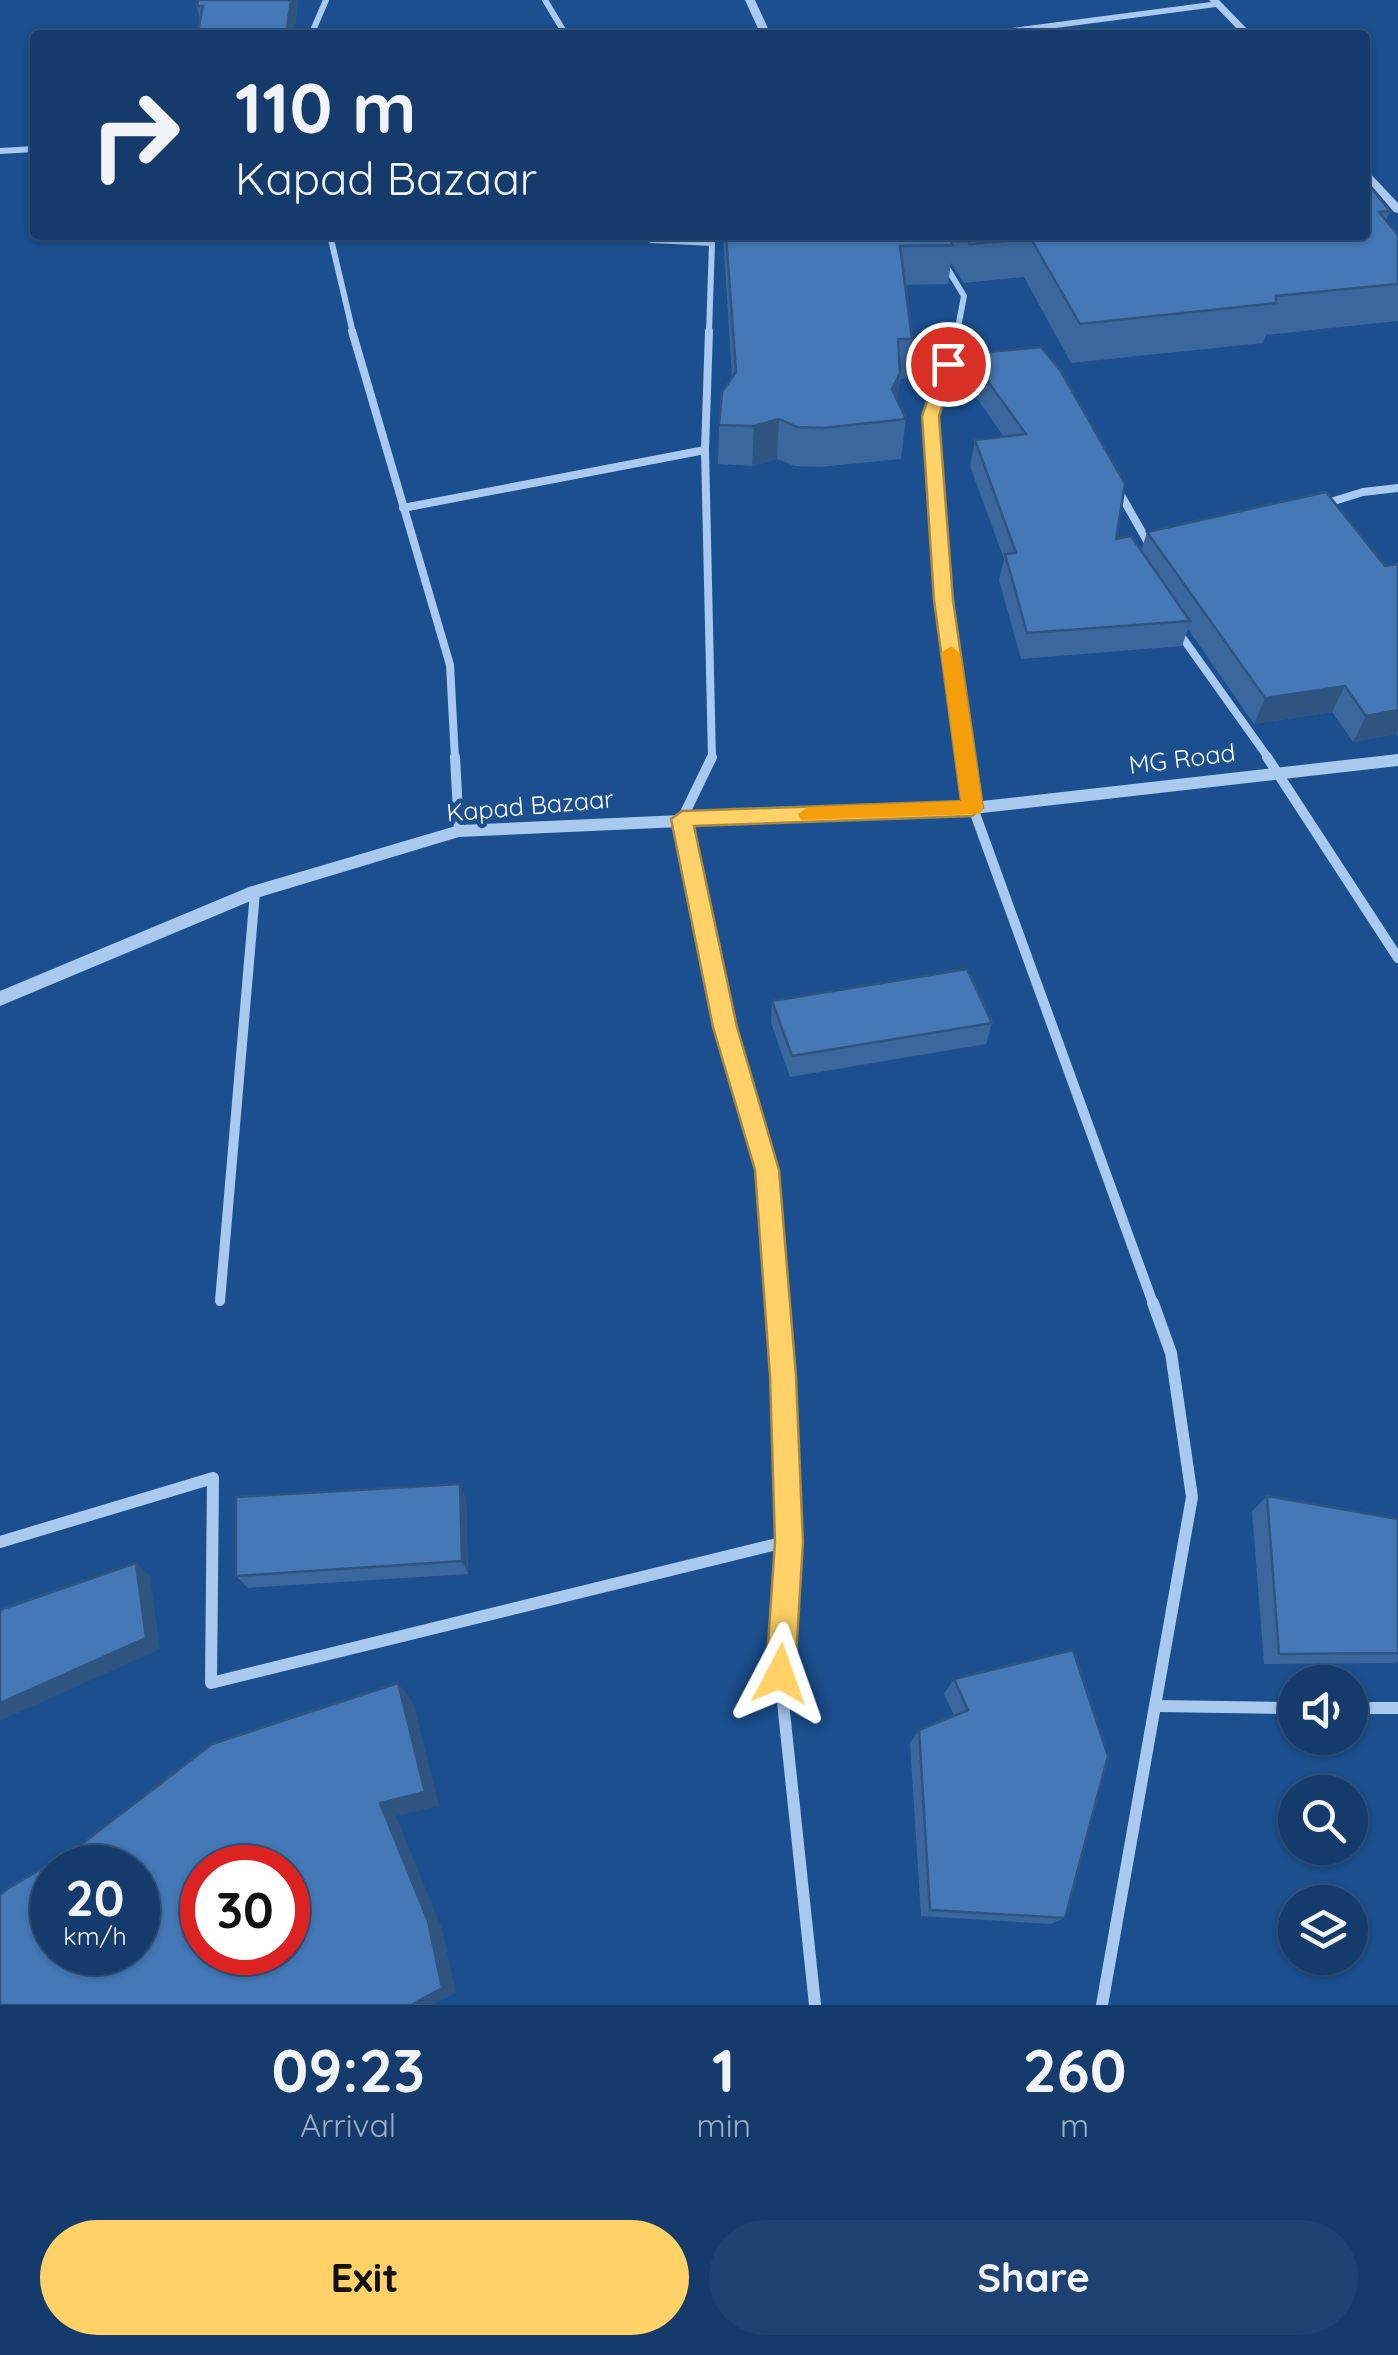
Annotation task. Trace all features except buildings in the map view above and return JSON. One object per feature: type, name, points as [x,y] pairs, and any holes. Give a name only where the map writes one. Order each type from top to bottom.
[{"type":"street","points":[[313,30],[326,0]]},
{"type":"street","points":[[545,0],[563,30]]},
{"type":"street","points":[[750,0],[764,30]]},
{"type":"street","points":[[1017,30],[1216,2],[1243,30]]},
{"type":"street","points":[[0,151],[30,148]]},
{"type":"street","points":[[1370,177],[1398,210]]},
{"type":"street","points":[[1370,190],[1380,189]]},
{"type":"street","points":[[331,240],[340,292],[450,665],[459,831]]},
{"type":"street","points":[[651,240],[712,242],[705,450],[712,759],[682,819],[725,1027],[767,1170],[783,1376],[789,1542],[780,1674],[815,2005]]},
{"type":"street","points":[[940,257],[964,296],[956,337],[931,416],[944,600],[972,808],[1045,998],[1171,1353],[1192,1498],[1102,2005]]},
{"type":"street","points":[[403,508],[705,450]]},
{"type":"street","points":[[1113,482],[1150,546]]},
{"type":"street","points":[[1311,508],[1363,492],[1398,488]]},
{"type":"street","points":[[1130,546],[1163,544]]},
{"type":"street","points":[[1168,618],[1278,772],[1398,958]]},
{"type":"street","name":"MG Road","points":[[972,808],[1398,760]]},
{"type":"street","name":"Kapad Bazaar","points":[[0,999],[255,892],[459,831],[972,808]]},
{"type":"street","points":[[220,1301],[255,892]]},
{"type":"street","points":[[0,1542],[213,1478],[211,1683],[789,1542]]},
{"type":"street","points":[[1156,1706],[1278,1708]]},
{"type":"street","points":[[1368,1708],[1398,1708]]},
{"type":"slow traffic","points":[[808,814],[972,808],[951,653]]},
{"type":"route","points":[[780,1674],[789,1542],[783,1376],[767,1170],[725,1027],[682,819],[972,808],[944,600],[931,416],[948,364]]}]
